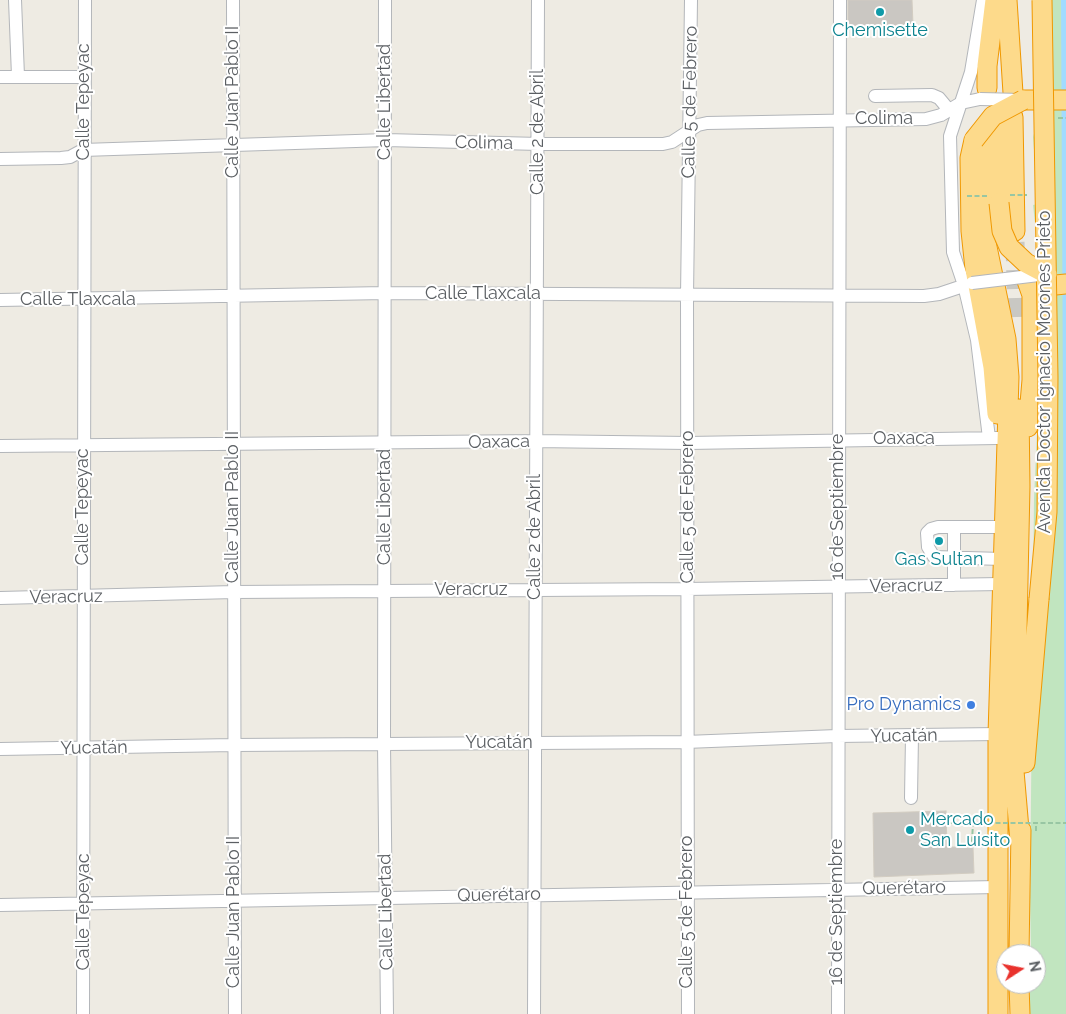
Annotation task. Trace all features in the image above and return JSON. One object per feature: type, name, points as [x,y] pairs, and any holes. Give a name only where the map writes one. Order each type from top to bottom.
[{"type":"highway","points":[[996,0],[1001,94]]},
{"type":"highway","points":[[1007,0],[1009,52]]},
{"type":"highway","points":[[1005,460],[994,438],[994,367],[975,269],[971,231],[970,158],[993,116],[1001,94],[1009,52],[1014,0]]},
{"type":"highway","name":"Avenida Doctor Ignacio Morones Prieto","points":[[998,1014],[998,840],[1047,512],[1048,273],[1042,0]]},
{"type":"highway","points":[[1001,94],[1066,100]]},
{"type":"highway","points":[[1015,231],[1006,120],[999,203],[1002,231],[1009,246],[1026,263],[1047,274],[1066,274]]},
{"type":"highway","name":"Avenida Doctor Ignacio Morones Prieto","points":[[980,138],[986,242],[1006,339],[1009,378],[1001,584],[1020,841],[1019,944]]},
{"type":"highway","points":[[1020,482],[1026,463],[1032,380],[1029,286],[1066,284]]},
{"type":"highway","points":[[1013,732],[1018,610],[1020,482],[1017,325]]},
{"type":"highway","points":[[1019,994],[1020,1014]]},
{"type":"street","points":[[15,0],[18,76]]},
{"type":"street","name":"Calle Tepeyac","points":[[84,1014],[83,150],[85,0]]},
{"type":"street","name":"Calle Juan Pablo II","points":[[233,0],[235,1014]]},
{"type":"street","name":"Calle Libertad","points":[[385,0],[384,744],[386,1014]]},
{"type":"street","name":"Calle 2 de Abril","points":[[534,1014],[533,743],[539,144],[538,0]]},
{"type":"street","name":"Calle 5 de Febrero","points":[[688,1014],[686,742],[688,442],[686,296],[691,0]]},
{"type":"street","name":"16 de Septiembre","points":[[838,1014],[837,736],[840,0]]},
{"type":"street","points":[[983,0],[972,72],[950,136],[953,252],[968,284],[994,438]]},
{"type":"street","points":[[0,77],[84,77]]},
{"type":"street","points":[[961,102],[1001,94]]},
{"type":"street","points":[[875,96],[932,95],[939,98],[949,110]]},
{"type":"street","name":"Colima","points":[[0,159],[61,158],[83,150],[386,140],[539,144],[662,144],[672,142],[689,130],[707,123],[839,119],[926,119],[949,110],[961,102]]},
{"type":"street","name":"Calle Tlaxcala","points":[[0,300],[233,298],[386,294],[924,296],[939,294],[968,284],[1029,286],[1047,274]]},
{"type":"street","name":"Oaxaca","points":[[0,446],[385,444],[535,441],[688,442],[994,438]]},
{"type":"street","points":[[954,527],[954,585]]},
{"type":"street","points":[[1002,559],[938,558],[932,555],[928,547],[927,533],[934,528],[1003,527]]},
{"type":"street","name":"Veracruz","points":[[0,598],[234,592],[839,588],[1001,584]]},
{"type":"street","name":"Yucatán","points":[[0,749],[234,745],[686,742],[1013,732]]},
{"type":"street","points":[[910,798],[912,736]]},
{"type":"street","name":"Querétaro","points":[[0,905],[998,887]]},
{"type":"path","points":[[1054,118],[1066,118]]},
{"type":"path","points":[[949,823],[1066,823]]},
{"type":"path","points":[[973,823],[972,841],[998,840]]},
{"type":"green space","points":[[1037,0],[1066,0],[1066,1014],[1030,1014],[1030,994],[1046,994],[1046,944],[1031,944],[1030,897],[1034,499],[1040,366],[1039,223],[1035,223],[1033,205],[1038,204],[1033,137],[1036,127]]},
{"type":"water","points":[[1061,0],[1066,0],[1066,1014]]},
{"type":"building","name":"Chemisette","points":[[848,0],[912,0],[913,25],[848,26]]},
{"type":"building","name":"Mercado San Luisito","points":[[946,811],[947,847],[973,847],[974,873],[874,877],[873,813]]},
{"type":"tunnel","points":[[1015,242],[1017,325]]},
{"type":"place","name":"Chemisette","points":[[880,12]]},
{"type":"place","name":"Gas Sultan","points":[[939,541]]},
{"type":"place","name":"Pro Dynamics","points":[[971,705]]},
{"type":"place","name":"Mercado San Luisito","points":[[910,830]]}]
